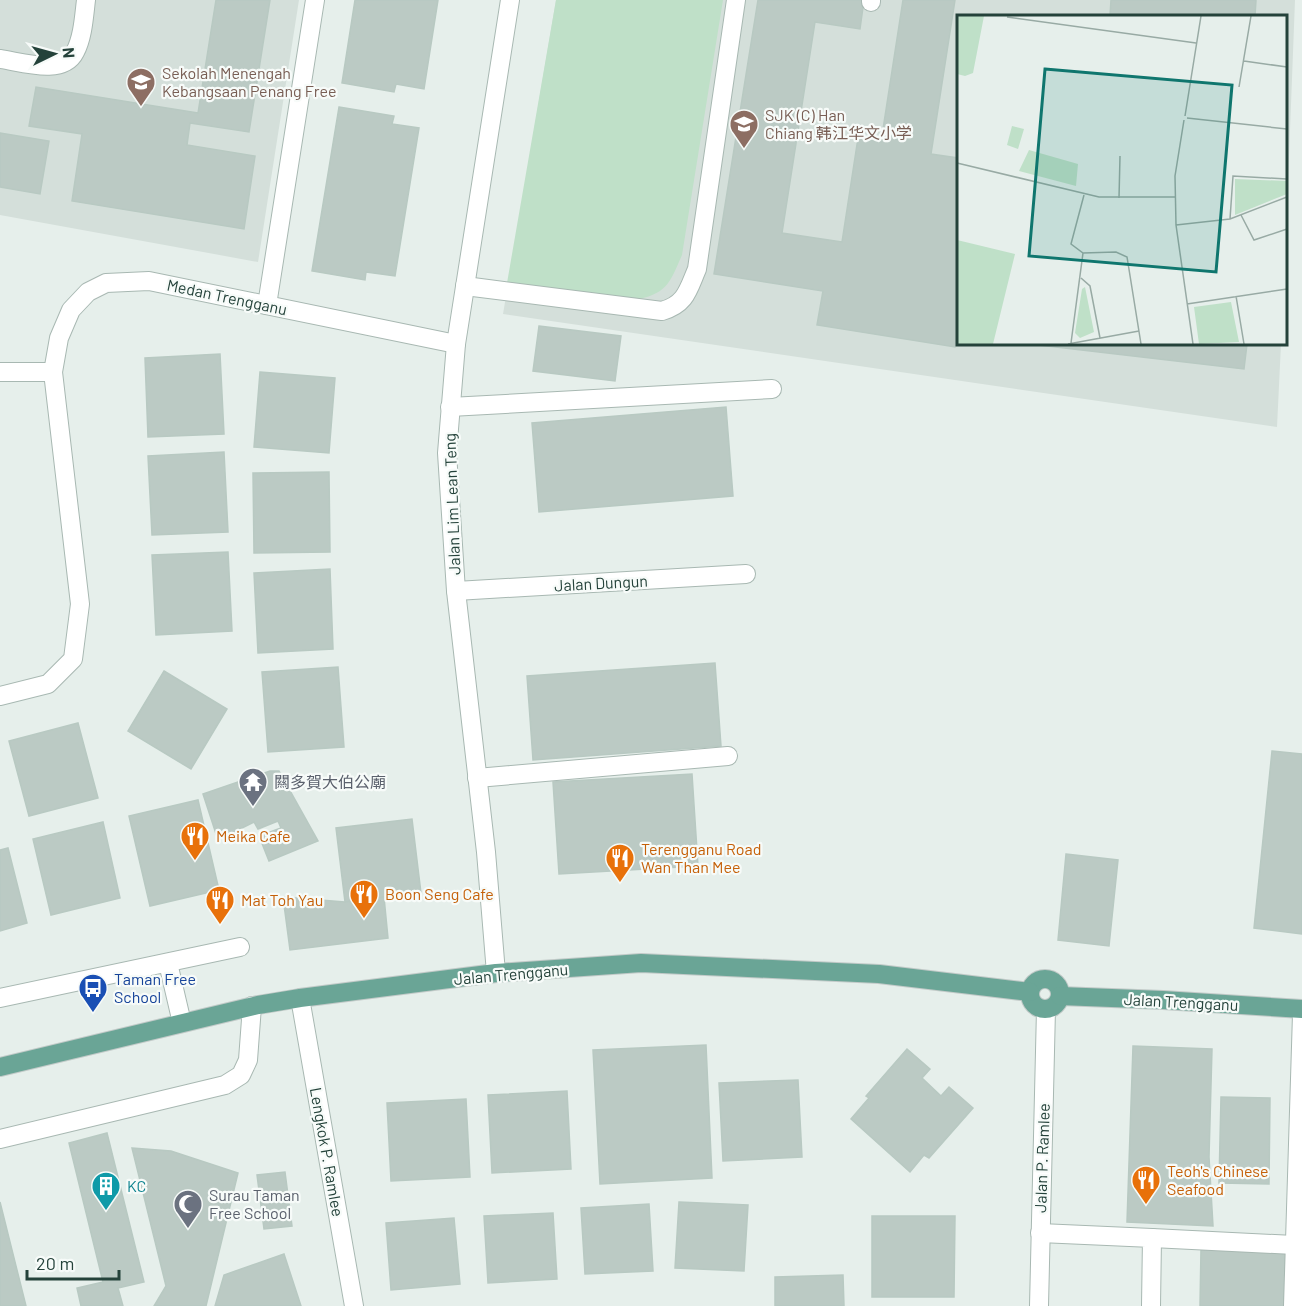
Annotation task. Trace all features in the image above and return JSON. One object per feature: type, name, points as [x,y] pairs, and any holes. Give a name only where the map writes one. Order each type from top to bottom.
[{"type":"main road","name":"Jalan Trengganu","points":[[0,1067],[252,1006],[496,973],[641,963],[879,974],[1030,992]]},
{"type":"main road","points":[[1039,980],[1049,980],[1058,986],[1060,996],[1056,1005],[1042,1009],[1034,1005],[1030,992],[1039,980]]},
{"type":"main road","name":"Jalan Trengganu","points":[[1060,996],[1302,1009]]},
{"type":"street","points":[[0,59],[48,66],[68,61],[75,53],[79,43],[86,0]]},
{"type":"street","points":[[267,305],[315,0]]},
{"type":"street","name":"Jalan Lim Lean Teng","points":[[496,973],[486,852],[456,591],[447,453],[456,344],[510,0]]},
{"type":"street","points":[[465,286],[662,311],[674,307],[684,298],[697,269],[735,0]]},
{"type":"street","name":"Medan Trengganu","points":[[0,696],[48,684],[73,659],[80,604],[52,372],[59,338],[71,310],[88,292],[106,283],[149,281],[456,344]]},
{"type":"street","points":[[0,372],[52,372]]},
{"type":"street","points":[[450,407],[772,389]]},
{"type":"street","name":"Jalan Dungun","points":[[456,591],[746,574]]},
{"type":"street","points":[[477,778],[728,756]]},
{"type":"street","points":[[0,998],[240,947]]},
{"type":"street","points":[[168,963],[182,1023]]},
{"type":"street","name":"Lengkok P. Ramlee","points":[[300,998],[354,1306]]},
{"type":"street","points":[[0,1139],[225,1085],[241,1075],[248,1060],[252,1006]]},
{"type":"street","name":"Jalan P. Ramlee","points":[[1039,1306],[1046,1009]]},
{"type":"street","points":[[1293,1306],[1294,1245],[1299,1199],[1302,1014]]},
{"type":"street","points":[[1040,1233],[1294,1245]]},
{"type":"street","points":[[1151,1306],[1152,1238]]},
{"type":"shaded area","name":"Sekolah Menengah Kebangsaan Penang Free","points":[[0,0],[299,0],[258,262],[0,215]]},
{"type":"shaded area","name":"SJK (C) Han Chiang 韩江华文小学","points":[[556,0],[1295,0],[1287,209],[1287,15],[957,15],[957,345],[1281,345],[1277,427],[503,314]]},
{"type":"green space","points":[[556,0],[723,0],[682,255],[667,284],[656,293],[639,299],[507,283]]},
{"type":"building","points":[[216,0],[270,0],[249,132],[190,123],[187,145],[255,156],[244,229],[72,201],[82,134],[29,126],[36,87],[198,113]]},
{"type":"building","points":[[355,0],[438,0],[424,89],[396,84],[394,92],[342,83]]},
{"type":"building","points":[[758,0],[864,0],[860,29],[815,22],[782,233],[842,242],[858,138],[881,142],[903,0],[955,0],[931,154],[957,158],[957,332],[955,347],[817,325],[823,291],[714,274]]},
{"type":"building","points":[[1111,0],[1256,0],[1255,15],[1110,15]]},
{"type":"building","points":[[339,107],[394,116],[392,124],[419,128],[395,276],[366,272],[365,280],[312,271]]},
{"type":"building","points":[[0,133],[49,141],[40,194],[0,187]]},
{"type":"building","points":[[539,326],[621,336],[615,381],[533,371]]},
{"type":"building","points":[[1039,345],[1247,345],[1244,369]]},
{"type":"building","points":[[220,354],[224,434],[148,437],[145,358]]},
{"type":"building","points":[[260,372],[335,378],[329,453],[254,447]]},
{"type":"building","points":[[726,407],[733,496],[539,512],[532,423]]},
{"type":"building","points":[[224,452],[228,532],[152,535],[148,456]]},
{"type":"building","points":[[329,472],[330,552],[254,553],[253,473]]},
{"type":"building","points":[[228,552],[232,631],[156,635],[152,555]]},
{"type":"building","points":[[330,569],[333,649],[258,653],[254,573]]},
{"type":"building","points":[[715,663],[721,746],[533,760],[527,676]]},
{"type":"building","points":[[338,667],[344,747],[268,752],[262,672]]},
{"type":"building","points":[[164,671],[227,709],[191,769],[128,731]]},
{"type":"building","points":[[78,723],[98,798],[29,816],[9,741]]},
{"type":"building","points":[[1272,751],[1302,754],[1302,934],[1254,928]]},
{"type":"building","name":"闗多賀大伯公廟","points":[[270,771],[279,771],[318,841],[269,861],[259,836],[281,828],[278,821],[258,829],[254,822],[218,840],[203,794]]},
{"type":"building","points":[[692,774],[698,866],[559,874],[553,782]]},
{"type":"building","points":[[198,800],[219,890],[150,906],[129,816]]},
{"type":"building","points":[[412,819],[421,893],[345,902],[336,828]]},
{"type":"building","points":[[103,822],[120,898],[51,915],[33,839]]},
{"type":"building","points":[[8,848],[27,923],[0,931],[0,850]]},
{"type":"building","points":[[1066,854],[1118,860],[1109,946],[1058,940]]},
{"type":"building","points":[[283,897],[345,902],[384,897],[388,938],[290,950]]},
{"type":"building","points":[[706,1045],[712,1178],[600,1184],[593,1050]]},
{"type":"building","points":[[1133,1046],[1212,1049],[1209,1157],[1213,1226],[1127,1222]]},
{"type":"building","points":[[907,1049],[930,1069],[922,1078],[941,1096],[949,1087],[973,1108],[929,1158],[924,1155],[910,1172],[851,1119],[869,1098],[866,1096]]},
{"type":"building","points":[[798,1080],[802,1157],[723,1161],[719,1083]]},
{"type":"building","points":[[567,1091],[571,1169],[492,1173],[488,1095]]},
{"type":"building","points":[[1221,1097],[1270,1098],[1269,1184],[1219,1183]]},
{"type":"building","points":[[466,1099],[470,1177],[391,1181],[387,1103]]},
{"type":"building","name":"KC","points":[[107,1133],[144,1282],[118,1288],[123,1306],[81,1306],[77,1288],[103,1282],[69,1143]]},
{"type":"building","name":"Surau Taman Free School","points":[[132,1148],[171,1151],[238,1173],[206,1306],[154,1306],[166,1286]]},
{"type":"building","points":[[285,1172],[292,1226],[264,1229],[257,1175]]},
{"type":"building","points":[[0,1202],[26,1306],[0,1306]]},
{"type":"building","points":[[679,1202],[748,1205],[744,1271],[675,1268]]},
{"type":"building","points":[[649,1204],[653,1271],[585,1274],[581,1208]]},
{"type":"building","points":[[553,1213],[557,1279],[488,1283],[484,1216]]},
{"type":"building","points":[[872,1216],[955,1216],[954,1297],[872,1297]]},
{"type":"building","points":[[454,1218],[460,1284],[391,1290],[386,1223]]},
{"type":"building","points":[[1201,1249],[1287,1251],[1285,1306],[1200,1306]]},
{"type":"building","points":[[284,1254],[301,1306],[215,1306],[224,1275]]},
{"type":"building","points":[[843,1275],[844,1306],[775,1306],[775,1277]]},
{"type":"place","name":"Sekolah Menengah Kebangsaan Penang Free","points":[[141,108]]},
{"type":"place","name":"SJK (C) Han Chiang 韩江华文小学","points":[[744,150]]},
{"type":"place","name":"闗多賀大伯公廟","points":[[253,808]]},
{"type":"place","name":"Meika Cafe","points":[[195,862]]},
{"type":"place","name":"Terengganu Road Wan Than Mee","points":[[620,884]]},
{"type":"place","name":"Boon Seng Cafe","points":[[364,920]]},
{"type":"place","name":"Mat Toh Yau","points":[[220,926]]},
{"type":"place","name":"Taman Free School","points":[[93,1014]]},
{"type":"place","name":"Teoh's Chinese Seafood","points":[[1146,1206]]},
{"type":"place","name":"KC","points":[[106,1212]]},
{"type":"place","name":"Surau Taman Free School","points":[[188,1230]]}]
